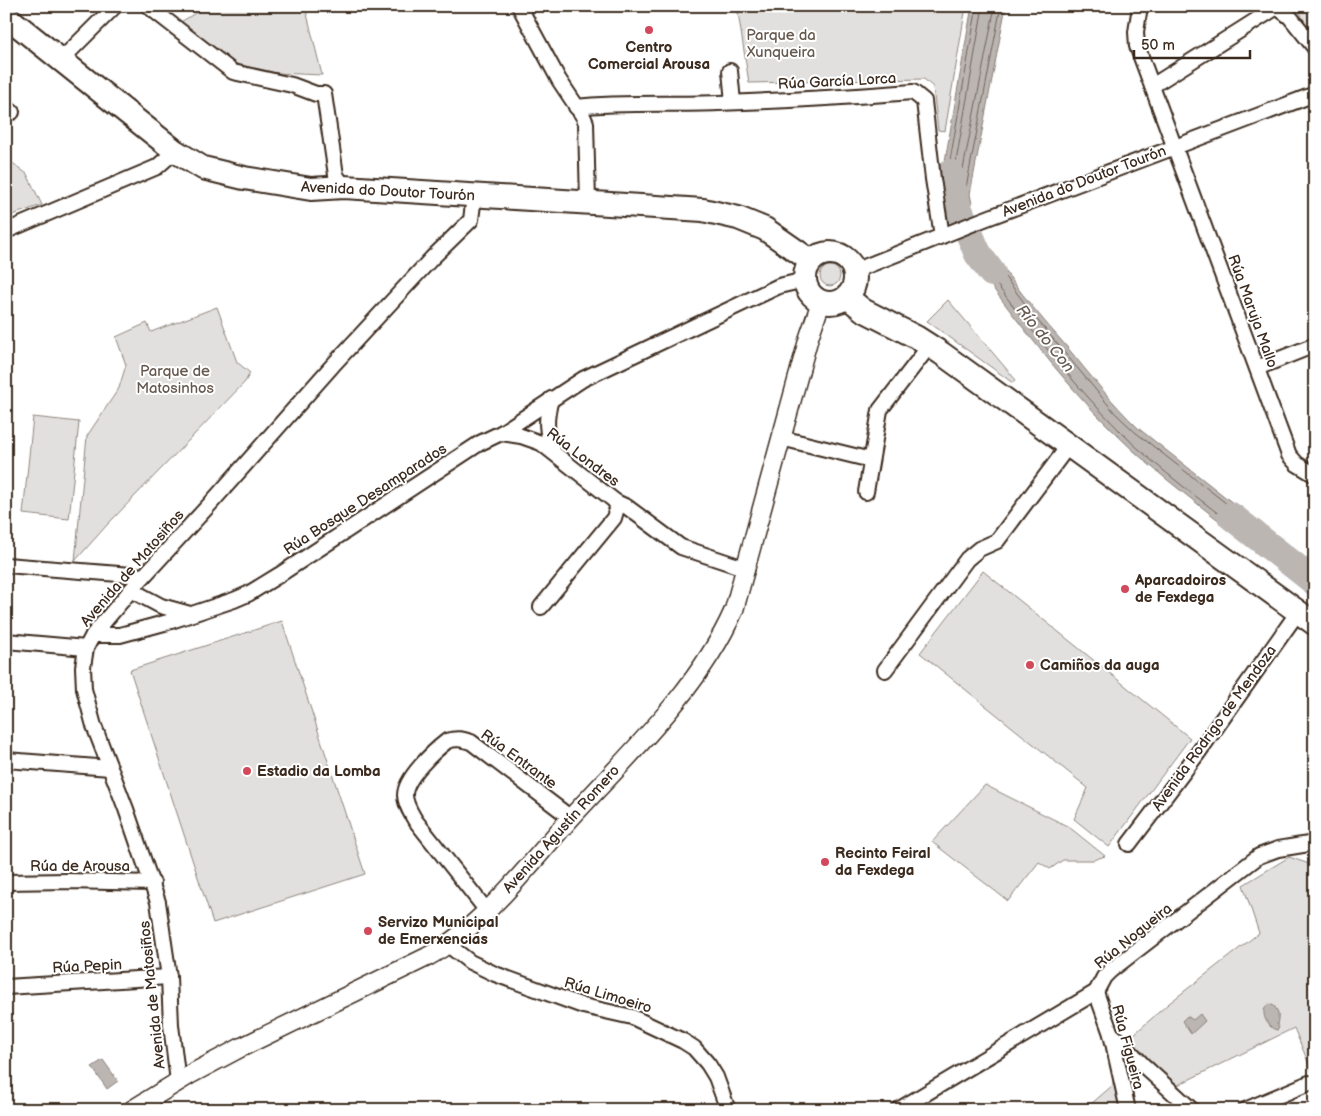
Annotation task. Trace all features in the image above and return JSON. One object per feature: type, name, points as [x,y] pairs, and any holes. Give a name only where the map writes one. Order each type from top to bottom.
[{"type":"main road","name":"Avenida do Doutor Tourón","points":[[6,16],[175,151],[203,168],[244,178],[311,189],[344,187],[703,210],[738,218],[764,229],[808,270]]},
{"type":"main road","points":[[832,252],[846,258],[854,271],[854,285],[847,297],[835,303],[821,302],[810,293],[808,270],[824,253],[832,252]]},
{"type":"main road","name":"Avenida Rodrigo de Mendoza","points":[[847,297],[863,310],[930,345],[1306,618]]},
{"type":"street","points":[[61,60],[115,6]]},
{"type":"street","points":[[148,6],[233,72],[292,85],[316,94],[324,94],[336,175],[344,187]]},
{"type":"street","points":[[519,6],[559,80],[586,123],[588,202]]},
{"type":"street","name":"Rúa Maruja Mallo","points":[[1140,6],[1136,40],[1256,368],[1289,455],[1297,464],[1315,475]]},
{"type":"street","points":[[1152,86],[1278,6],[1290,17],[1315,48]]},
{"type":"street","points":[[730,72],[733,102]]},
{"type":"street","name":"Rúa García Lorca","points":[[576,107],[604,104],[808,100],[913,92],[924,101],[933,179],[946,235]]},
{"type":"street","name":"Avenida do Doutor Tourón","points":[[854,271],[1315,94]]},
{"type":"street","points":[[6,231],[157,168],[175,151]]},
{"type":"street","name":"Avenida de Matosiños","points":[[178,1082],[171,1025],[165,937],[158,902],[153,883],[94,726],[84,689],[83,667],[86,648],[92,635],[131,590],[360,336],[432,258],[471,220],[474,196]]},
{"type":"street","name":"Rúa Bosque Desamparados","points":[[92,635],[120,635],[234,600],[255,590],[480,443],[501,433],[551,399],[597,372],[779,286],[808,270]]},
{"type":"street","name":"Avenida Agustín Romero","points":[[132,1110],[240,1048],[448,945],[486,911],[652,729],[700,669],[726,629],[734,610],[747,569],[811,331],[821,302]]},
{"type":"street","points":[[866,492],[880,410],[930,345]]},
{"type":"street","points":[[1256,368],[1315,345]]},
{"type":"street","points":[[551,399],[546,415],[546,427],[553,451]]},
{"type":"street","name":"Rúa Londres","points":[[501,433],[531,439],[553,451],[616,502],[627,507],[682,547],[747,569]]},
{"type":"street","points":[[782,438],[871,460]]},
{"type":"street","points":[[885,670],[967,559],[979,549],[997,541],[1069,445]]},
{"type":"street","name":"Rúa Londres","points":[[541,606],[614,518],[617,508],[616,502]]},
{"type":"street","points":[[6,565],[144,576]]},
{"type":"street","points":[[131,590],[161,606],[190,614]]},
{"type":"street","name":"Avenida Rodrigo de Mendoza","points":[[1129,844],[1306,618]]},
{"type":"street","points":[[6,641],[86,648]]},
{"type":"street","name":"Rúa Entrante","points":[[486,911],[415,820],[408,808],[404,797],[410,778],[447,741],[455,738],[471,742],[571,818]]},
{"type":"street","points":[[6,760],[110,768]]},
{"type":"street","name":"Rúa Nogueira","points":[[898,1110],[1096,992],[1104,977],[1110,971],[1251,862],[1268,852],[1278,849],[1315,843]]},
{"type":"street","name":"Rúa de Arousa","points":[[6,882],[153,883]]},
{"type":"street","name":"Rúa Limoeiro","points":[[448,945],[470,962],[495,974],[576,1004],[632,1017],[683,1041],[698,1051],[708,1064],[716,1077],[728,1110]]},
{"type":"street","name":"Rúa Pepin","points":[[6,987],[169,977]]},
{"type":"street","name":"Rúa Figueira","points":[[1096,992],[1111,1034],[1128,1110]]},
{"type":"street","points":[[1111,1034],[1192,1110]]},
{"type":"street","points":[[1245,1110],[1309,1084]]},
{"type":"green space","points":[[207,6],[305,6],[322,75],[276,73],[236,64],[179,23]]},
{"type":"green space","name":"Parque da Xunqueira","points":[[737,6],[966,6],[945,131],[938,130],[933,87],[924,79],[749,83]]},
{"type":"green space","points":[[1296,6],[1315,6],[1315,40]]},
{"type":"green space","points":[[6,158],[27,174],[42,205],[6,217]]},
{"type":"green space","points":[[830,266],[837,269],[840,276],[837,283],[830,286],[823,283],[820,276],[823,269]]},
{"type":"green space","points":[[948,300],[1015,379],[1013,383],[927,321]]},
{"type":"green space","name":"Parque de Matosinhos","points":[[217,307],[237,362],[250,373],[245,382],[107,525],[75,561],[87,436],[119,388],[126,365],[116,337],[147,323],[151,332]]},
{"type":"green space","points":[[33,417],[79,422],[69,519],[23,514]]},
{"type":"green space","points":[[983,571],[1190,738],[1109,847],[1074,819],[1088,788],[920,653]]},
{"type":"green space","name":"Estadio da Lomba","points":[[282,621],[365,874],[213,923],[130,670]]},
{"type":"green space","points":[[985,785],[1069,827],[1105,856],[1093,860],[1063,860],[1050,869],[1039,862],[1008,901],[932,842]]},
{"type":"green space","points":[[1289,857],[1315,866],[1315,1079],[1294,1028],[1178,1085],[1150,1063],[1129,1074],[1136,1110],[1095,1110],[1091,1104],[1113,1085],[1114,1049],[1123,1044],[1168,1004],[1259,933],[1243,885]]},
{"type":"water","points":[[972,6],[1006,6],[970,194],[972,204],[947,215],[942,193],[942,178]]},
{"type":"water","points":[[984,237],[1022,294],[1101,389],[1128,418],[1138,428],[1267,530],[1254,548],[1149,464],[1116,434],[1074,390],[1035,343],[961,246]]},
{"type":"water","points":[[1281,540],[1315,566],[1315,592],[1267,556]]},
{"type":"water","points":[[1269,1004],[1274,1006],[1278,1012],[1277,1024],[1279,1028],[1277,1030],[1270,1026],[1265,1018],[1264,1010]]},
{"type":"water","points":[[1200,1014],[1205,1021],[1191,1034],[1182,1021],[1187,1016],[1193,1020]]},
{"type":"water","points":[[103,1060],[118,1081],[107,1089],[92,1067]]},
{"type":"waterway","name":"Río do Con","points":[[950,173],[955,200],[978,254],[992,273]]},
{"type":"waterway","name":"Río do Con","points":[[1231,516],[1315,582]]},
{"type":"place","name":"Centro Comercial Arousa","points":[[649,30]]},
{"type":"place","name":"Aparcadoiros de Fexdega","points":[[1125,589]]},
{"type":"place","name":"Camiños da auga","points":[[1030,665]]},
{"type":"place","name":"Estadio da Lomba","points":[[247,771]]},
{"type":"place","name":"Recinto Feiral da Fexdega","points":[[825,862]]},
{"type":"place","name":"Servizo Municipal de Emerxencias","points":[[368,931]]}]
